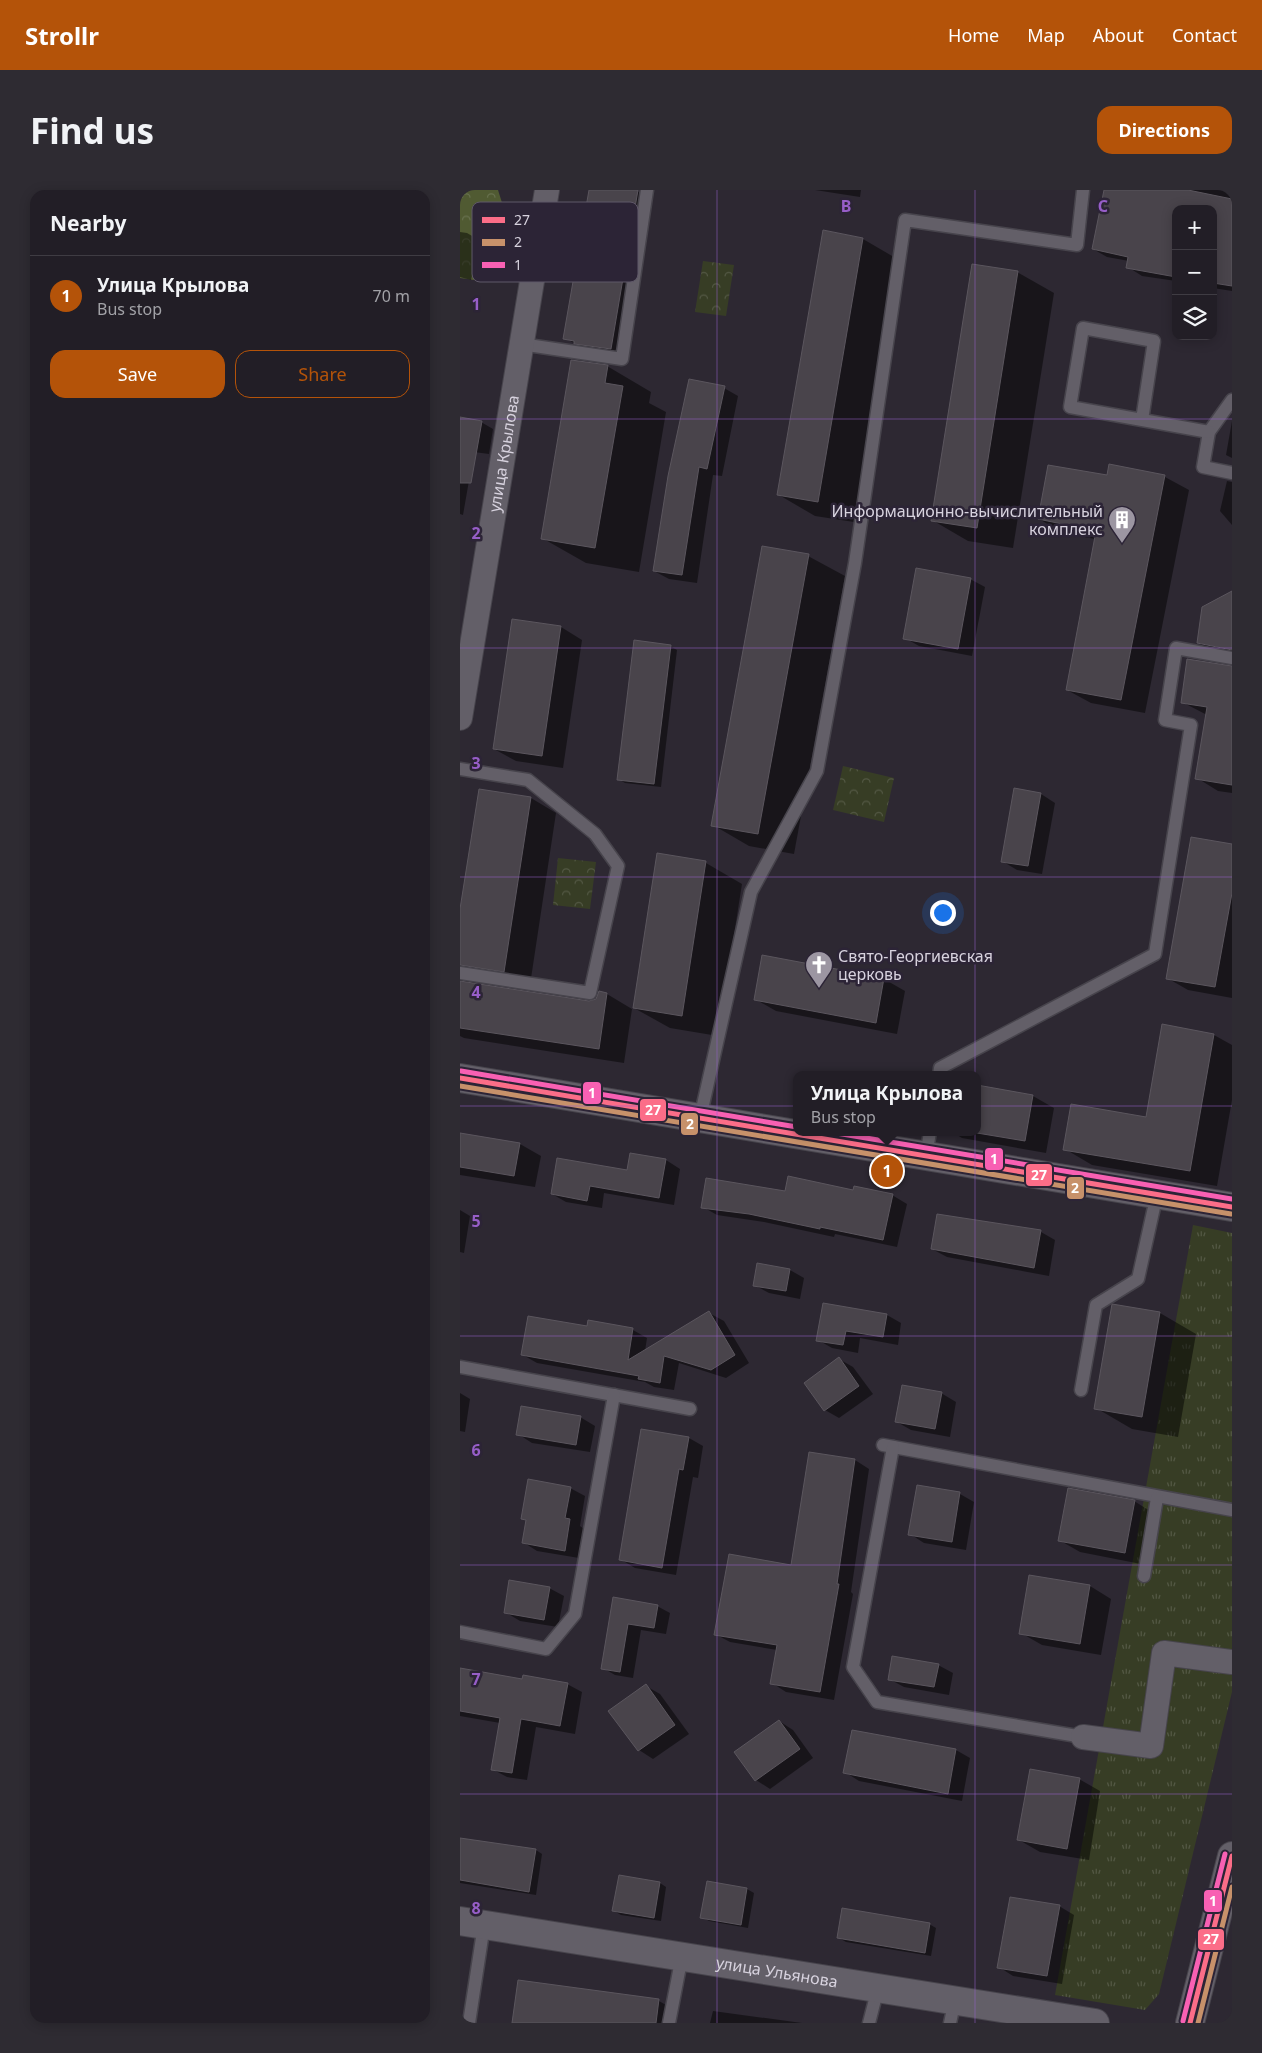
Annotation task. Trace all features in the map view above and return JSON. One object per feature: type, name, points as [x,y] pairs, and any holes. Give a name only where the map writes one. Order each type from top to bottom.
[{"type":"main road","points":[[460,1078],[700,1118],[793,1129]]},
{"type":"main road","points":[[858,1136],[928,1144],[1157,1194],[1232,1207]]},
{"type":"main road","points":[[1190,2023],[1232,1856]]},
{"type":"main road","name":"улица Ульянова","points":[[472,1923],[878,1988],[953,2012],[1095,2023]]},
{"type":"street","name":"улица Крылова","points":[[460,718],[531,282]]},
{"type":"street","points":[[1083,1737],[1151,1746],[1164,1653],[1232,1662]]},
{"type":"lane","points":[[638,251],[647,190]]},
{"type":"lane","points":[[700,1118],[751,892],[817,771],[855,563],[905,220],[1077,245],[1083,190]]},
{"type":"lane","points":[[521,344],[622,359],[633,282]]},
{"type":"lane","points":[[1142,420],[1154,341],[1083,328],[1070,407],[1142,420],[1209,432]]},
{"type":"lane","points":[[1232,400],[1209,432],[1203,467],[1232,473]]},
{"type":"lane","points":[[940,1071],[940,1068],[1155,954],[1191,725],[1166,720],[1176,648],[1232,658]]},
{"type":"lane","points":[[460,769],[528,780],[595,834],[618,866],[590,993],[460,973]]},
{"type":"lane","points":[[1081,1390],[1096,1305],[1138,1279],[1157,1194]]},
{"type":"lane","points":[[460,1367],[690,1409]]},
{"type":"lane","points":[[460,1632],[546,1649],[575,1614],[614,1395]]},
{"type":"lane","points":[[1083,1737],[877,1702],[853,1668],[888,1446],[1157,1498],[1232,1510]]},
{"type":"lane","points":[[1144,1576],[1157,1498]]},
{"type":"lane","points":[[469,2023],[472,1923]]},
{"type":"lane","points":[[669,2023],[682,1956]]},
{"type":"lane","points":[[869,2023],[878,1988]]},
{"type":"green space","points":[[460,190],[498,190],[502,202],[472,202],[472,280],[460,278]]},
{"type":"green space","points":[[703,261],[734,265],[726,316],[695,312]]},
{"type":"green space","points":[[843,766],[894,778],[884,822],[833,810]]},
{"type":"green space","points":[[558,858],[596,862],[590,909],[553,905]]},
{"type":"green space","points":[[1193,1225],[1232,1233],[1232,1692],[1159,1994],[1145,2010],[1055,1995]]},
{"type":"building","points":[[589,190],[638,190],[636,202],[587,202]]},
{"type":"building","points":[[1104,190],[1188,190],[1232,199],[1232,286],[1217,284],[1217,205],[1172,205],[1172,276],[1126,268],[1128,257],[1092,249]]},
{"type":"building","points":[[823,230],[863,238],[818,502],[777,495]]},
{"type":"building","points":[[972,264],[1018,271],[977,528],[931,521]]},
{"type":"building","points":[[573,282],[622,282],[611,349],[574,344],[574,341],[563,339]]},
{"type":"building","points":[[571,360],[608,365],[605,383],[623,386],[595,548],[541,539]]},
{"type":"building","points":[[689,379],[725,386],[707,469],[699,467],[682,575],[653,571],[668,476]]},
{"type":"building","points":[[460,417],[482,421],[471,483],[460,483]]},
{"type":"building","points":[[1109,464],[1165,475],[1121,700],[1066,690],[1096,531],[1038,519],[1048,465],[1107,475]]},
{"type":"building","points":[[762,546],[809,554],[758,834],[711,826]]},
{"type":"building","points":[[916,568],[971,578],[958,649],[903,639]]},
{"type":"building","points":[[1232,591],[1232,650],[1197,643],[1202,607]]},
{"type":"building","points":[[512,619],[561,626],[542,756],[493,749]]},
{"type":"building","points":[[634,640],[671,645],[654,784],[617,780]]},
{"type":"building","points":[[1187,659],[1232,666],[1232,785],[1195,779],[1207,707],[1181,703]]},
{"type":"building","points":[[1014,788],[1041,793],[1028,866],[1001,862]]},
{"type":"building","points":[[479,789],[531,797],[504,972],[460,965],[460,909]]},
{"type":"building","points":[[1191,837],[1232,844],[1232,893],[1215,987],[1166,979]]},
{"type":"building","points":[[657,853],[706,861],[682,1016],[633,1008]]},
{"type":"building","name":"Свято-Георгиевская церковь","points":[[762,955],[884,978],[876,1023],[754,1000]]},
{"type":"building","points":[[460,981],[589,1001],[596,999],[599,991],[607,993],[599,1049],[460,1028]]},
{"type":"building","points":[[1162,1024],[1214,1034],[1190,1171],[1063,1150],[1071,1104],[1146,1117]]},
{"type":"building","points":[[981,1086],[1033,1095],[1025,1141],[981,1134]]},
{"type":"building","points":[[460,1133],[520,1143],[514,1176],[460,1167]]},
{"type":"building","points":[[630,1153],[666,1159],[659,1198],[590,1186],[587,1201],[551,1194],[557,1158],[627,1170]]},
{"type":"building","points":[[788,1176],[853,1190],[854,1186],[893,1194],[883,1240],[749,1214],[701,1208],[706,1178],[785,1191]]},
{"type":"building","points":[[937,1214],[1041,1230],[1034,1268],[931,1249]]},
{"type":"building","points":[[757,1263],[790,1269],[786,1291],[753,1286]]},
{"type":"building","points":[[823,1303],[887,1314],[883,1337],[846,1331],[843,1345],[816,1341]]},
{"type":"building","points":[[1112,1304],[1160,1312],[1142,1417],[1094,1409]]},
{"type":"building","points":[[709,1311],[735,1355],[711,1370],[664,1356],[660,1383],[638,1379],[639,1376],[521,1355],[528,1316],[587,1326],[588,1320],[633,1328],[628,1360]]},
{"type":"building","points":[[839,1357],[859,1386],[824,1411],[804,1383]]},
{"type":"building","points":[[902,1385],[942,1392],[935,1429],[895,1422]]},
{"type":"building","points":[[521,1406],[581,1416],[576,1445],[516,1435]]},
{"type":"building","points":[[641,1429],[689,1437],[683,1470],[679,1469],[662,1568],[619,1560]]},
{"type":"building","points":[[809,1452],[855,1459],[837,1584],[839,1584],[820,1692],[770,1684],[777,1645],[714,1635],[729,1554],[791,1565]]},
{"type":"building","points":[[528,1479],[571,1487],[565,1518],[570,1519],[565,1551],[522,1543],[526,1520],[521,1519]]},
{"type":"building","points":[[917,1485],[960,1492],[952,1542],[908,1535]]},
{"type":"building","points":[[1068,1488],[1135,1500],[1125,1553],[1058,1541]]},
{"type":"building","points":[[1029,1575],[1090,1585],[1080,1644],[1019,1634]]},
{"type":"building","points":[[509,1580],[550,1587],[544,1620],[504,1613]]},
{"type":"building","points":[[613,1597],[658,1605],[654,1628],[628,1624],[620,1672],[601,1669]]},
{"type":"building","points":[[892,1656],[939,1664],[934,1687],[888,1680]]},
{"type":"building","points":[[460,1668],[522,1679],[523,1675],[568,1683],[560,1726],[521,1719],[512,1773],[491,1770],[500,1718],[460,1711]]},
{"type":"building","points":[[646,1684],[675,1725],[638,1751],[608,1711]]},
{"type":"building","points":[[779,1720],[800,1749],[755,1781],[734,1752]]},
{"type":"building","points":[[852,1730],[956,1749],[948,1794],[843,1773]]},
{"type":"building","points":[[1030,1769],[1080,1778],[1067,1849],[1017,1840]]},
{"type":"building","points":[[460,1838],[536,1849],[529,1892],[460,1880]]},
{"type":"building","points":[[619,1875],[660,1882],[654,1918],[612,1911]]},
{"type":"building","points":[[707,1881],[747,1888],[741,1925],[700,1918]]},
{"type":"building","points":[[1010,1897],[1060,1905],[1047,1976],[997,1968]]},
{"type":"building","points":[[842,1908],[930,1923],[925,1953],[837,1938]]},
{"type":"building","points":[[518,1980],[659,1999],[656,2023],[512,2023]]},
{"type":"transit line","name":"1","points":[[461,1071],[793,1126]]},
{"type":"transit line","name":"27","points":[[460,1078],[793,1134]]},
{"type":"transit line","name":"2","points":[[460,1086],[1231,1214]]},
{"type":"transit line","name":"27","points":[[807,1136],[1232,1207]]},
{"type":"transit line","name":"1","points":[[854,1136],[1232,1199]]},
{"type":"transit line","name":"1","points":[[1183,2021],[1225,1854]]},
{"type":"transit line","name":"27","points":[[1190,2023],[1232,1856]]},
{"type":"transit line","name":"2","points":[[1198,2023],[1232,1887]]},
{"type":"place","name":"Информационно-вычислительный комплекс","points":[[1122,544]]},
{"type":"place","name":"Свято-Георгиевская церковь","points":[[819,989]]},
{"type":"place","name":"Улица Крылова","points":[[887,1171]]}]
